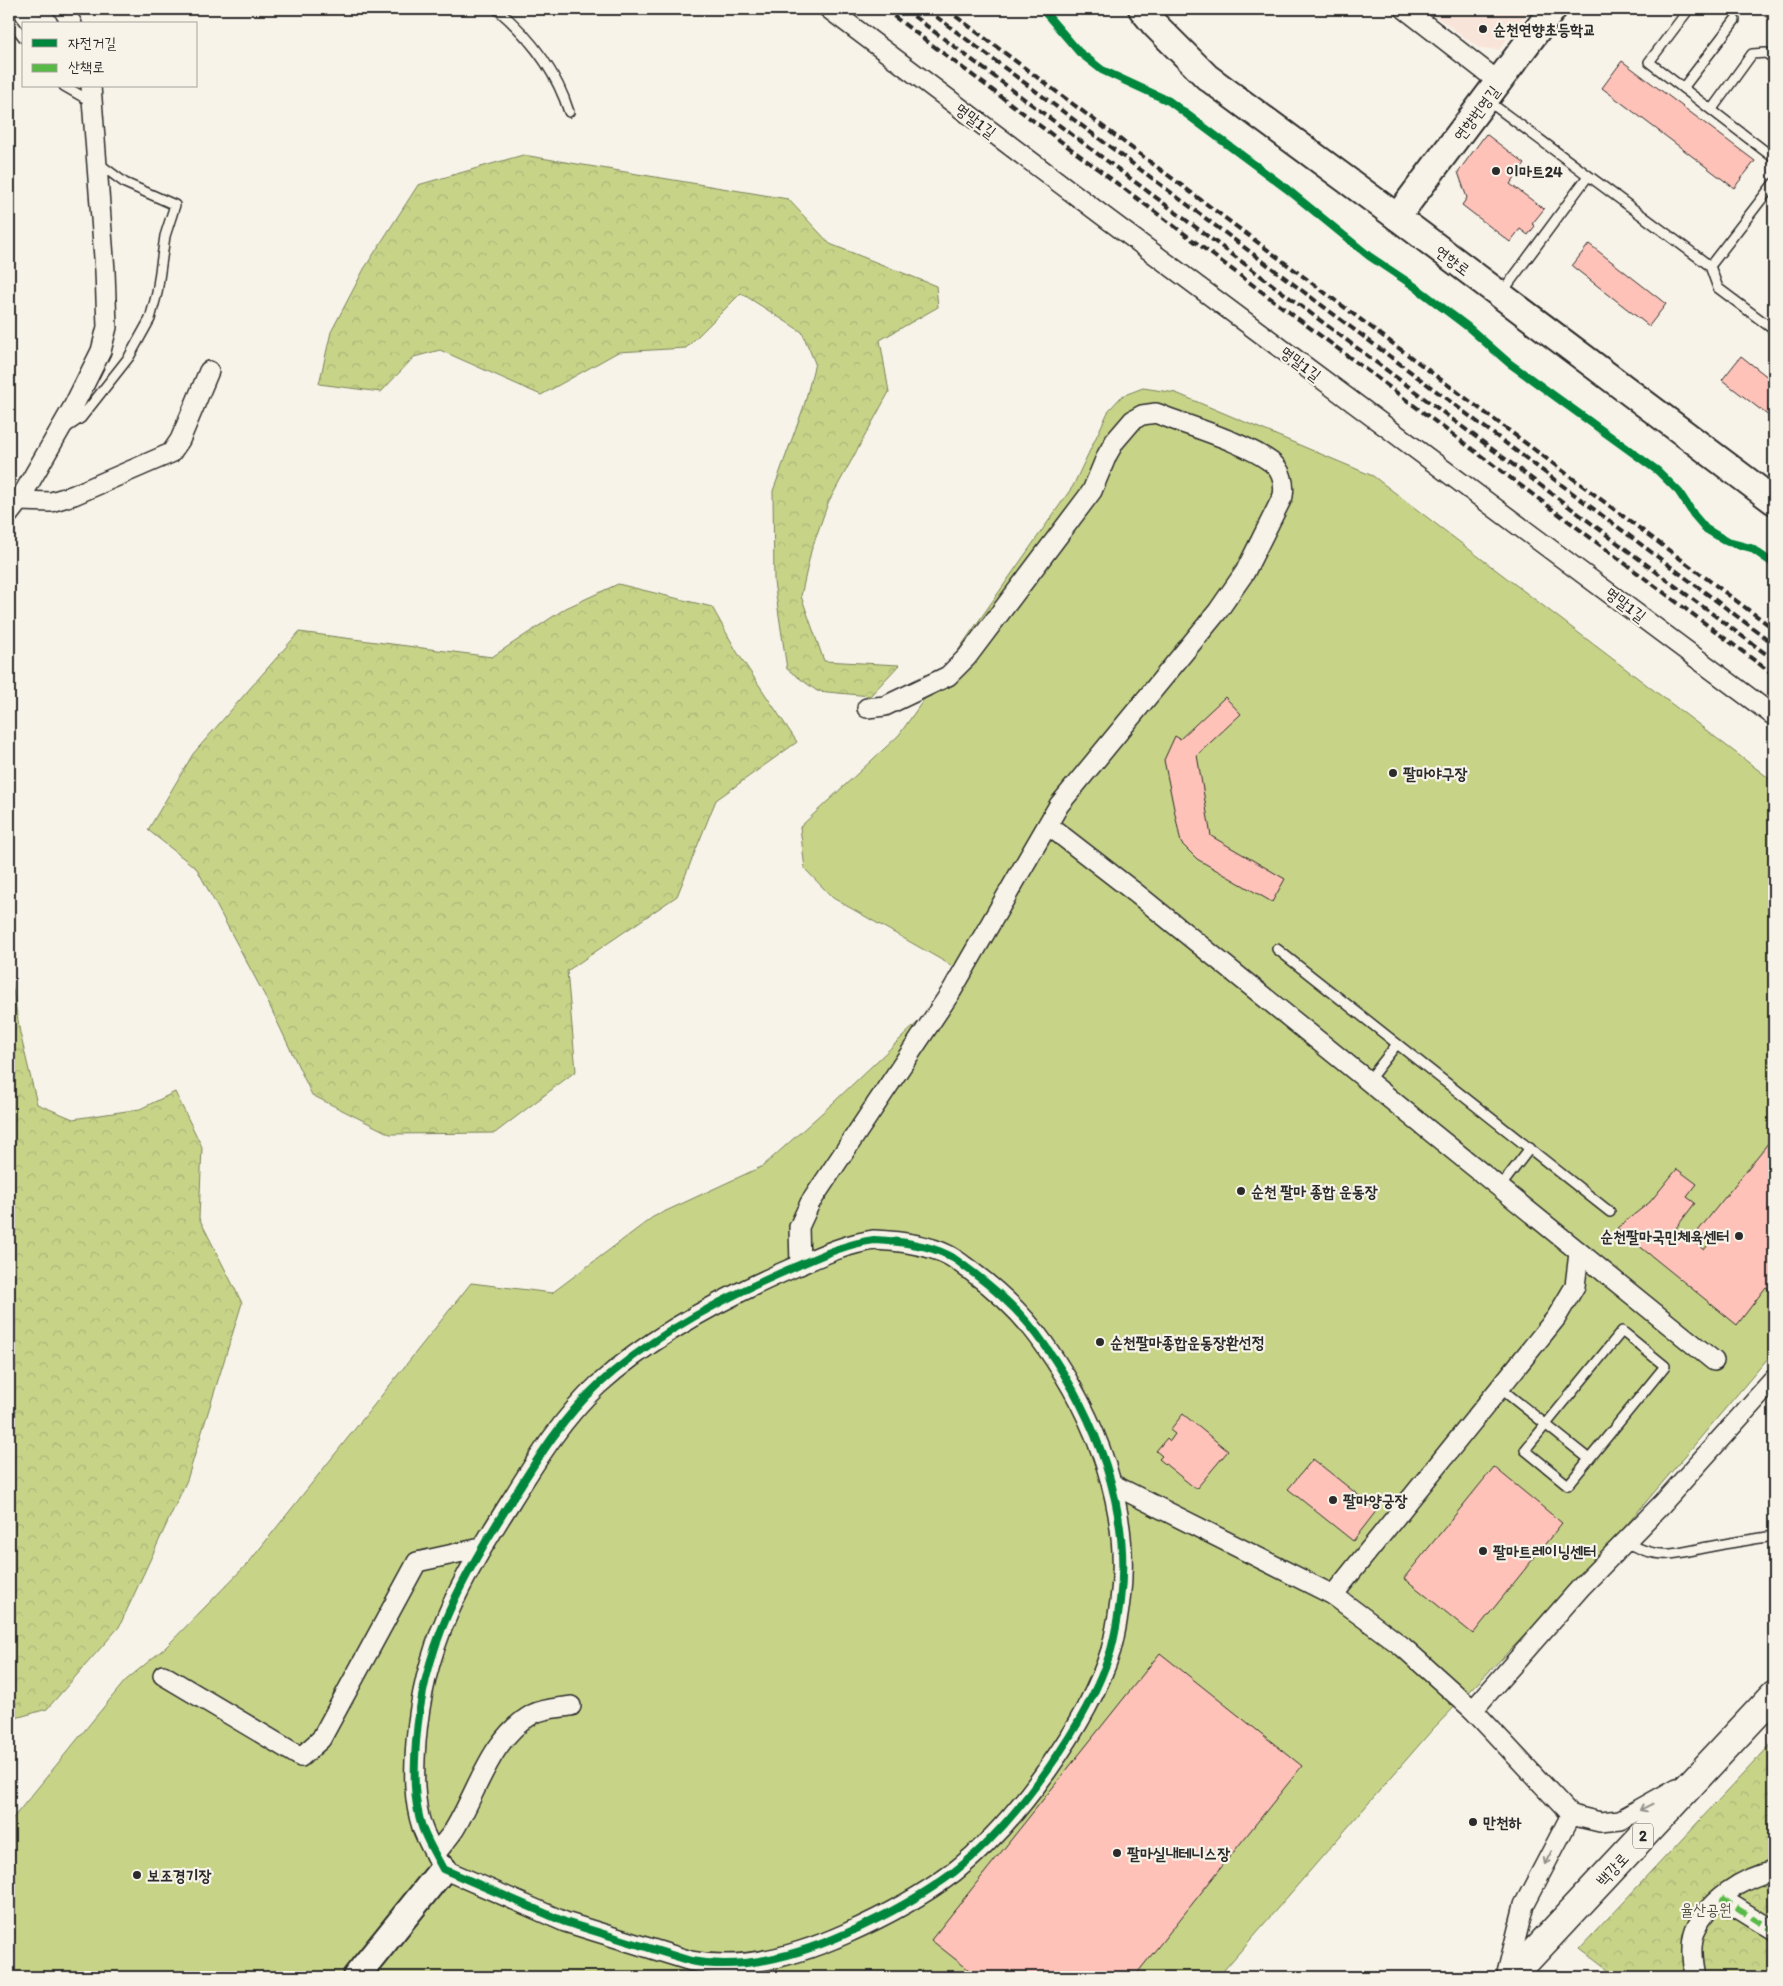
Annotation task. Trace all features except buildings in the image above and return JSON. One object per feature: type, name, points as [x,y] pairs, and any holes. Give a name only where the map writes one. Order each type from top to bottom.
[{"type":"main road","name":"연향로","points":[[1142,9],[1155,25],[1207,77],[1397,217],[1774,501]]},
{"type":"main road","name":"연향번영길","points":[[1397,217],[1553,9]]},
{"type":"main road","name":"백강로","points":[[1511,1977],[1774,1694]]},
{"type":"main road","points":[[356,1977],[439,1862]]},
{"type":"street","points":[[63,9],[71,22]]},
{"type":"street","name":"명말1길","points":[[829,9],[1774,716]]},
{"type":"street","points":[[1405,9],[1493,90]]},
{"type":"street","points":[[14,508],[60,430],[100,351],[107,327],[98,163],[92,94]]},
{"type":"street","points":[[14,508],[52,502],[74,495],[171,453],[180,440],[209,371]]},
{"type":"street","points":[[800,1264],[800,1227],[810,1203],[951,992],[1048,825],[1076,782],[1164,679],[1245,572],[1283,496],[1285,485],[1272,463],[1247,449],[1156,413],[1142,414],[1133,420],[1107,455],[1092,491],[967,658],[948,676],[885,706],[867,708]]},
{"type":"street","points":[[1048,825],[1714,1361]]},
{"type":"street","points":[[874,1240],[897,1241],[948,1255],[992,1286],[1035,1331],[1059,1364],[1083,1405],[1112,1484],[1120,1532],[1122,1580],[1111,1650],[1091,1696],[1059,1752],[1031,1792],[993,1836],[955,1871],[880,1918],[814,1948],[786,1956],[708,1964],[667,1954],[565,1922],[439,1862],[422,1826],[415,1796],[414,1764],[418,1713],[436,1641],[454,1596],[481,1548],[521,1485],[572,1412],[596,1386],[620,1366],[658,1339],[726,1300],[800,1264],[853,1243],[874,1240]]},
{"type":"street","points":[[1333,1595],[1556,1318],[1575,1286],[1579,1253]]},
{"type":"street","points":[[1473,1710],[1582,1586],[1625,1542],[1774,1379]]},
{"type":"street","points":[[1112,1484],[1333,1595],[1403,1647],[1473,1710],[1571,1815],[1600,1822],[1620,1820],[1653,1803],[1702,1773]]},
{"type":"street","points":[[163,1675],[301,1757],[321,1739],[417,1562],[481,1548]]},
{"type":"street","points":[[439,1862],[483,1772],[510,1733],[522,1722],[540,1711],[571,1706]]},
{"type":"street","points":[[1506,1977],[1524,1905],[1571,1815]]},
{"type":"street","points":[[1695,1977],[1692,1946],[1695,1931],[1721,1898],[1741,1882],[1760,1874],[1774,1871]]},
{"type":"street","points":[[1721,1898],[1774,1932]]},
{"type":"lane","points":[[497,9],[533,44],[562,90],[569,112]]},
{"type":"lane","points":[[1689,9],[1649,62],[1774,158]]},
{"type":"lane","points":[[9,11],[11,21],[9,34]]},
{"type":"lane","points":[[1683,88],[1735,20]]},
{"type":"lane","points":[[11,21],[22,35]]},
{"type":"lane","points":[[1712,109],[1752,54],[1766,53],[1774,59]]},
{"type":"lane","points":[[71,88],[92,94]]},
{"type":"lane","points":[[1493,90],[1588,176],[1710,266],[1718,288],[1774,330]]},
{"type":"lane","points":[[60,430],[70,427],[80,418],[129,357],[150,319],[157,293],[165,236],[176,205],[125,183],[98,163]]},
{"type":"lane","points":[[1500,295],[1588,176]]},
{"type":"lane","points":[[1710,266],[1774,183]]},
{"type":"lane","points":[[1276,949],[1610,1212]]},
{"type":"lane","points":[[1368,1081],[1397,1044]]},
{"type":"lane","points":[[1500,1187],[1530,1148]]},
{"type":"lane","points":[[1622,1331],[1665,1366],[1589,1459],[1568,1485],[1525,1450],[1622,1331]]},
{"type":"lane","points":[[1500,1388],[1589,1459]]},
{"type":"lane","points":[[1625,1542],[1642,1551],[1674,1555],[1712,1546],[1774,1536]]},
{"type":"shaded area","name":"순천연향초등학교","points":[[1426,9],[1529,9],[1499,50],[1479,48]]},
{"type":"green space","points":[[523,155],[788,199],[830,244],[936,286],[938,307],[880,340],[889,392],[828,503],[811,551],[801,596],[824,661],[899,665],[870,696],[817,691],[787,669],[774,582],[773,491],[804,406],[815,363],[802,332],[741,293],[686,348],[618,352],[541,395],[440,350],[414,357],[381,392],[319,384],[331,332],[364,269],[418,185]]},
{"type":"green space","name":"순천 팔마 종합 운동장","points":[[1143,388],[1176,393],[1373,476],[1774,782],[1774,1351],[1590,1568],[1432,1730],[1218,1977],[9,1977],[9,1823],[125,1681],[166,1647],[250,1561],[471,1283],[552,1293],[653,1217],[763,1166],[833,1103],[938,1003],[954,967],[833,898],[805,869],[800,827],[899,735],[1073,486],[1109,410],[1122,396]]},
{"type":"green space","points":[[618,584],[712,607],[737,652],[797,742],[716,800],[677,896],[567,971],[576,1071],[495,1133],[390,1134],[312,1095],[266,998],[197,869],[148,830],[193,754],[299,632],[492,657],[566,608]]},
{"type":"green space","points":[[9,965],[20,1033],[37,1104],[73,1119],[140,1109],[175,1092],[202,1147],[199,1218],[242,1303],[187,1480],[119,1627],[47,1709],[9,1720]]},
{"type":"green space","name":"율산공원","points":[[1774,1741],[1774,1977],[1618,1977],[1580,1948]]},
{"type":"railway","points":[[884,9],[1774,675]]},
{"type":"railway","points":[[904,9],[1774,660]]},
{"type":"railway","points":[[926,9],[1774,644]]},
{"type":"railway","points":[[946,9],[1774,629]]},
{"type":"marked path","points":[[1721,1898],[1774,1931]]},
{"type":"cycle path","points":[[1042,9],[1079,52],[1102,70],[1169,101],[1287,189],[1369,256],[1414,286],[1468,327],[1509,363],[1658,471],[1679,492],[1706,529],[1728,542],[1751,548],[1774,564]]},
{"type":"cycle path","points":[[874,1240],[912,1244],[931,1248],[948,1255],[1011,1304],[1036,1333],[1063,1372],[1080,1402],[1106,1466],[1115,1499],[1122,1567],[1120,1601],[1115,1632],[1111,1650],[1100,1679],[1085,1709],[1047,1771],[1001,1827],[977,1852],[954,1872],[928,1890],[887,1914],[827,1942],[770,1959],[730,1964],[710,1964],[691,1961],[565,1922],[443,1869],[422,1827],[416,1796],[416,1742],[420,1707],[427,1675],[447,1615],[461,1587],[476,1558],[540,1455],[573,1411],[598,1385],[643,1349],[667,1333],[719,1303],[771,1277],[834,1250],[874,1240]]},
{"type":"place","name":"순천연향초등학교","points":[[1483,29]]},
{"type":"place","name":"이마트24","points":[[1496,171]]},
{"type":"place","name":"팔마야구장","points":[[1393,773]]},
{"type":"place","name":"순천 팔마 종합 운동장","points":[[1241,1191]]},
{"type":"place","name":"순천팔마국민체육센터","points":[[1739,1236]]},
{"type":"place","name":"순천팔마종합운동장환선정","points":[[1100,1342]]},
{"type":"place","name":"팔마양궁장","points":[[1333,1500]]},
{"type":"place","name":"팔마트레이닝센터","points":[[1483,1551]]},
{"type":"place","name":"만천하","points":[[1473,1822]]},
{"type":"place","name":"팔마실내테니스장","points":[[1117,1853]]},
{"type":"place","name":"보조경기장","points":[[137,1875]]}]
